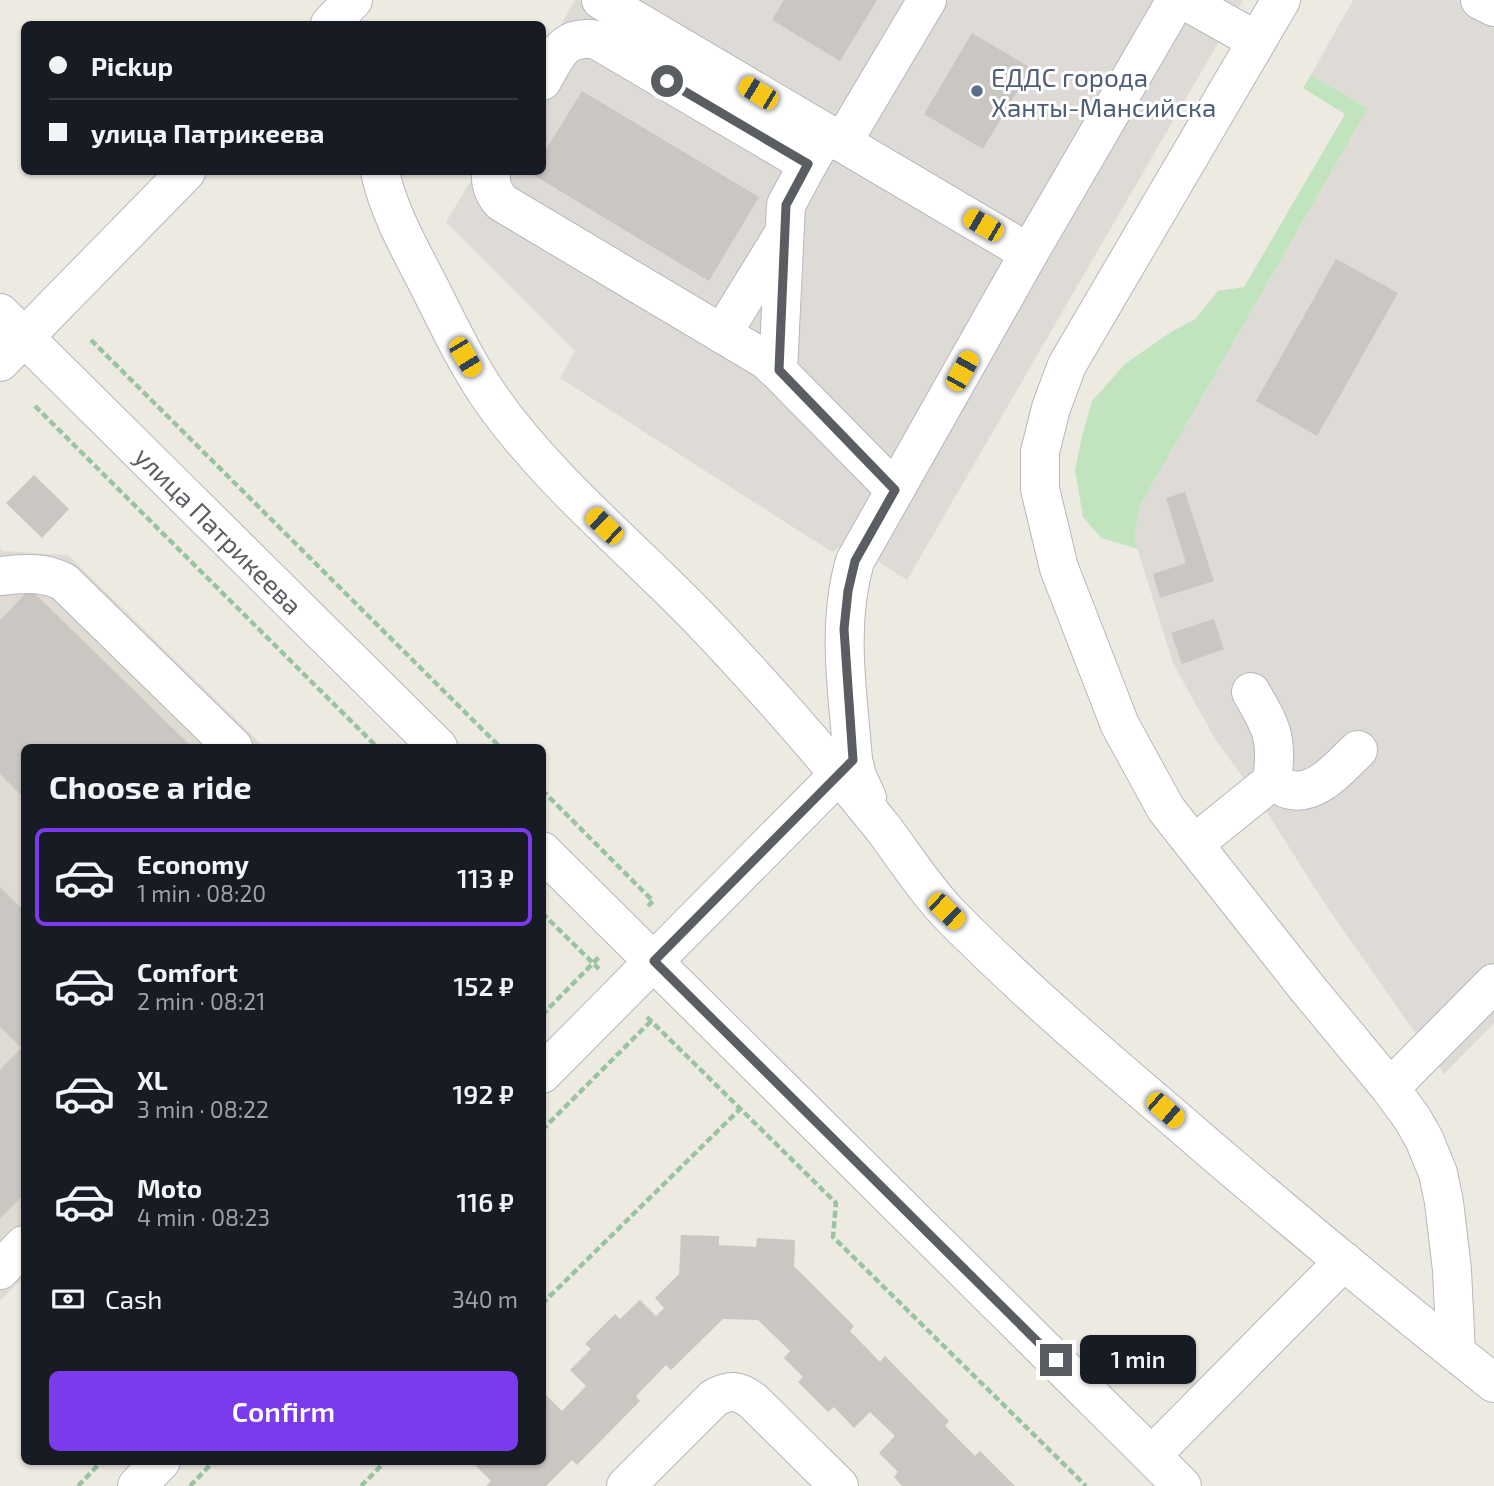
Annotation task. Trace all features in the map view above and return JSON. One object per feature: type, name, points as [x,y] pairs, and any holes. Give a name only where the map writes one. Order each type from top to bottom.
[{"type":"street","points":[[333,21],[354,0]]},
{"type":"street","points":[[601,0],[825,146]]},
{"type":"street","points":[[779,370],[786,205],[928,0]]},
{"type":"street","points":[[546,1070],[845,767],[844,629],[846,600],[855,561],[1176,0]]},
{"type":"street","points":[[1184,0],[1256,41]]},
{"type":"street","points":[[1281,0],[1067,365],[1051,408],[1040,452],[1040,489],[1059,568],[1120,725],[1166,809],[1308,989],[1390,1087],[1424,1139],[1438,1173],[1444,1202],[1452,1270],[1456,1353]]},
{"type":"street","points":[[1480,0],[1494,7]]},
{"type":"street","points":[[546,74],[562,48],[572,40],[583,37],[597,40],[825,146],[1029,253]]},
{"type":"street","points":[[8,337],[183,175]]},
{"type":"street","points":[[381,175],[399,227],[465,357],[489,396],[569,491],[710,629],[770,694],[845,767],[884,830],[946,911],[1101,1056],[1219,1157],[1494,1383]]},
{"type":"street","points":[[491,175],[494,194],[501,202],[779,370],[895,490]]},
{"type":"street","points":[[722,334],[785,232]]},
{"type":"street","name":"улица Патрикеева","points":[[8,337],[435,744]]},
{"type":"street","points":[[0,576],[37,573],[64,582],[230,744]]},
{"type":"street","points":[[1194,844],[1272,781],[1274,739],[1267,719],[1251,692]]},
{"type":"street","points":[[1272,781],[1289,790],[1304,790],[1320,785],[1358,750]]},
{"type":"street","points":[[546,855],[1182,1486]]},
{"type":"street","points":[[1390,1087],[1494,983]]},
{"type":"street","points":[[0,1270],[21,1248]]},
{"type":"street","points":[[1152,1455],[1344,1261]]},
{"type":"street","points":[[626,1486],[714,1398],[726,1392],[742,1393],[753,1401],[839,1486]]},
{"type":"street","points":[[137,1486],[157,1465]]},
{"type":"path","points":[[91,340],[497,744]]},
{"type":"path","points":[[35,407],[374,744]]},
{"type":"path","points":[[546,794],[653,901]]},
{"type":"path","points":[[546,917],[593,963],[546,1011]]},
{"type":"path","points":[[546,1126],[651,1021],[836,1203],[832,1237],[1086,1486]]},
{"type":"path","points":[[546,1300],[740,1109]]},
{"type":"path","points":[[78,1486],[98,1465]]},
{"type":"path","points":[[190,1486],[210,1465]]},
{"type":"path","points":[[361,1486],[382,1465]]},
{"type":"shaded area","points":[[575,0],[1243,0],[907,580],[848,542],[832,552],[560,378],[575,351],[446,222],[474,175],[546,175],[546,51]]},
{"type":"shaded area","points":[[1353,0],[1494,0],[1494,1023],[1444,1074],[1325,904],[1256,795],[1215,739],[1173,663],[1134,538],[1140,505],[1368,108],[1311,75]]},
{"type":"shaded area","points":[[0,548],[3,551],[68,555],[261,744],[21,744],[21,1280],[0,1301]]},
{"type":"green space","points":[[1311,75],[1368,108],[1140,505],[1134,538],[1138,549],[1101,538],[1083,517],[1075,470],[1092,401],[1126,363],[1195,319],[1218,291],[1244,287],[1345,114],[1303,88]]},
{"type":"building","points":[[784,0],[877,0],[840,61],[772,20]]},
{"type":"building","name":"ЕДДС города Ханты-Мансийска","points":[[972,33],[1031,68],[983,149],[924,114]]},
{"type":"building","points":[[582,91],[759,197],[709,281],[534,175],[546,175],[546,150]]},
{"type":"building","points":[[1336,259],[1398,293],[1317,436],[1256,401]]},
{"type":"building","points":[[34,475],[69,509],[42,538],[6,503]]},
{"type":"building","points":[[1185,492],[1214,581],[1160,598],[1153,574],[1186,563],[1166,498]]},
{"type":"building","points":[[30,589],[189,744],[21,744],[21,795],[0,774],[0,620]]},
{"type":"building","points":[[1214,619],[1224,649],[1182,664],[1171,633]]},
{"type":"building","points":[[0,887],[21,908],[21,1048],[0,1027]]},
{"type":"building","points":[[21,1048],[21,1197],[0,1219],[0,1070]]},
{"type":"building","points":[[681,1235],[719,1236],[719,1245],[756,1247],[757,1238],[795,1240],[794,1266],[854,1326],[850,1331],[880,1362],[885,1356],[949,1421],[945,1426],[975,1456],[980,1451],[1015,1486],[902,1486],[894,1477],[898,1472],[879,1453],[895,1436],[870,1412],[854,1428],[834,1407],[828,1412],[798,1382],[803,1377],[784,1358],[790,1351],[758,1320],[723,1319],[671,1370],[666,1365],[636,1396],[640,1401],[577,1465],[572,1460],[546,1486],[486,1486],[491,1481],[475,1465],[546,1465],[546,1395],[562,1411],[586,1386],[570,1370],[591,1349],[585,1344],[615,1314],[620,1319],[640,1300],[656,1316],[664,1308],[655,1298],[679,1274]]},
{"type":"place","name":"ЕДДС города Ханты-Мансийска","points":[[977,91]]},
{"type":"route","points":[[667,81],[808,164],[786,205],[779,370],[895,490],[855,561],[845,608],[844,629],[853,760],[654,961],[1056,1360]]}]
